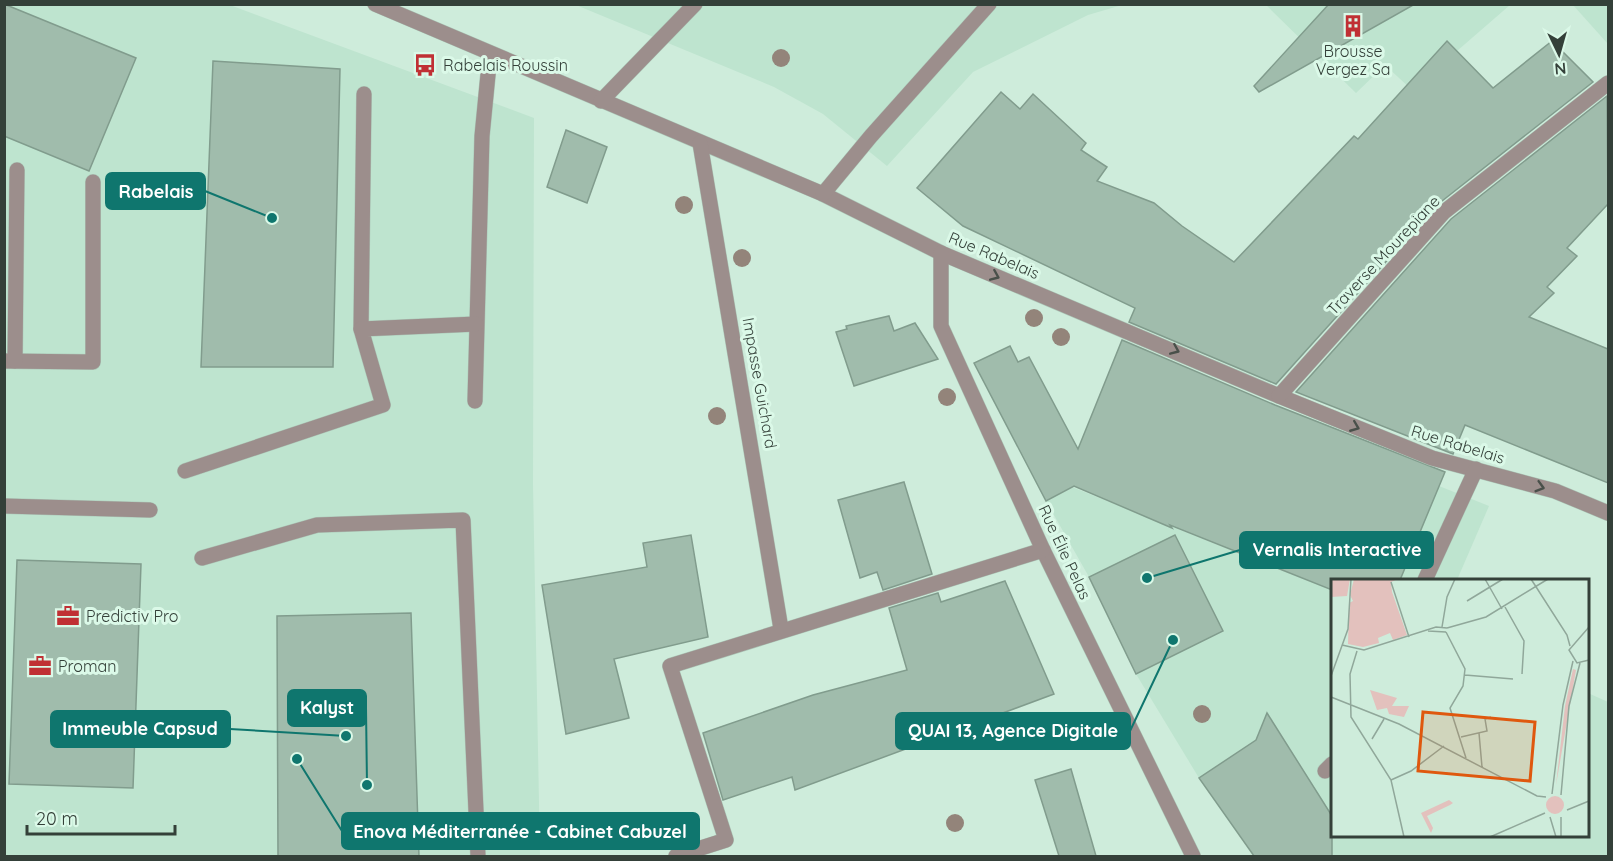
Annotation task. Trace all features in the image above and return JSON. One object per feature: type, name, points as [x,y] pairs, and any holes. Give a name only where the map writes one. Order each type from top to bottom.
[{"type":"street","name":"Rue Rabelais","points":[[375,4],[823,194],[941,253],[1279,396],[1432,458],[1555,491],[1608,513]]},
{"type":"street","points":[[601,101],[695,4]]},
{"type":"street","points":[[823,194],[871,136],[989,4]]},
{"type":"street","points":[[475,401],[482,136],[490,54]]},
{"type":"street","name":"Traverse Mourepiane","points":[[1279,396],[1444,212],[1608,83]]},
{"type":"street","points":[[184,471],[382,405],[361,329],[364,94]]},
{"type":"street","name":"Impasse Guichard","points":[[700,142],[781,629]]},
{"type":"street","points":[[17,170],[10,361],[93,362],[93,182]]},
{"type":"street","name":"Rue Élie Pelas","points":[[941,253],[941,326],[1043,550],[1193,856]]},
{"type":"street","points":[[361,329],[476,324]]},
{"type":"street","points":[[1425,579],[1476,469]]},
{"type":"street","points":[[4,506],[150,510]]},
{"type":"street","points":[[202,558],[317,525],[463,520],[478,856]]},
{"type":"street","points":[[676,856],[726,840],[670,666],[781,629],[1043,550]]},
{"type":"shaded area","points":[[5,5],[230,5],[534,118],[533,484],[540,856],[5,856]]},
{"type":"shaded area","points":[[576,5],[1122,5],[1088,15],[973,72],[887,166],[823,114],[774,87]]},
{"type":"shaded area","points":[[1266,5],[1510,5],[1412,90],[1385,65],[1356,93]]},
{"type":"shaded area","points":[[1573,5],[1608,5],[1608,44]]},
{"type":"shaded area","points":[[1439,486],[1489,506],[1457,579],[1400,579]]},
{"type":"shaded area","points":[[1072,487],[1331,590],[1331,837],[1589,837],[1589,693],[1608,702],[1608,856],[1254,856],[1199,778],[1136,674],[1089,577],[1046,501]]},
{"type":"building","points":[[4,4],[136,58],[89,171],[4,136]]},
{"type":"building","points":[[1329,4],[1415,4],[1259,92],[1254,86]]},
{"type":"building","points":[[1447,41],[1493,88],[1552,41],[1593,82],[1437,205],[1276,384],[1129,322],[1135,308],[963,226],[917,188],[1001,92],[1020,109],[1033,94],[1086,143],[1081,150],[1107,167],[1097,181],[1154,203],[1182,226],[1234,262],[1354,136],[1358,139]]},
{"type":"building","points":[[213,61],[340,69],[333,367],[201,367]]},
{"type":"building","points":[[1607,96],[1608,204],[1567,248],[1577,256],[1547,287],[1554,293],[1529,317],[1608,349],[1608,483],[1465,425],[1453,454],[1296,392],[1451,219]]},
{"type":"building","points":[[566,130],[607,147],[587,203],[547,187]]},
{"type":"building","points":[[889,316],[894,331],[915,323],[938,359],[854,386],[836,332],[847,329],[846,326]]},
{"type":"building","points":[[1122,340],[1275,405],[1445,472],[1400,579],[1331,579],[1331,590],[1170,525],[1172,528],[1074,486],[1046,501],[974,363],[1010,346],[1018,362],[1029,357],[1078,449]]},
{"type":"building","points":[[904,482],[932,574],[883,590],[877,572],[860,578],[838,500]]},
{"type":"building","points":[[691,535],[708,637],[614,659],[629,718],[566,734],[542,585],[647,567],[643,543]]},
{"type":"building","points":[[1175,535],[1223,631],[1136,674],[1089,577]]},
{"type":"building","points":[[17,560],[141,564],[133,788],[9,784]]},
{"type":"building","points":[[1005,581],[1054,694],[795,790],[792,777],[723,800],[703,733],[813,695],[907,670],[889,608],[938,593],[941,602]]},
{"type":"building","points":[[411,613],[419,856],[278,856],[277,616]]},
{"type":"building","points":[[1267,713],[1331,814],[1332,856],[1254,856],[1199,778],[1256,740]]},
{"type":"building","points":[[1071,769],[1096,856],[1059,856],[1035,780]]},
{"type":"place","name":"Brousse Vergez Sa","points":[[1353,26]]},
{"type":"place","name":"Rabelais Roussin","points":[[425,65]]},
{"type":"place","name":"Rabelais","points":[[272,218]]},
{"type":"place","name":"Vernalis Interactive","points":[[1147,578]]},
{"type":"place","name":"Predictiv Pro","points":[[68,616]]},
{"type":"place","name":"QUAI 13, Agence Digitale","points":[[1173,640]]},
{"type":"place","name":"Proman","points":[[40,666]]},
{"type":"place","name":"Immeuble Capsud","points":[[346,736]]},
{"type":"place","name":"Enova Méditerranée - Cabinet Cabuzel","points":[[297,759]]},
{"type":"place","name":"Kalyst","points":[[367,785]]}]
